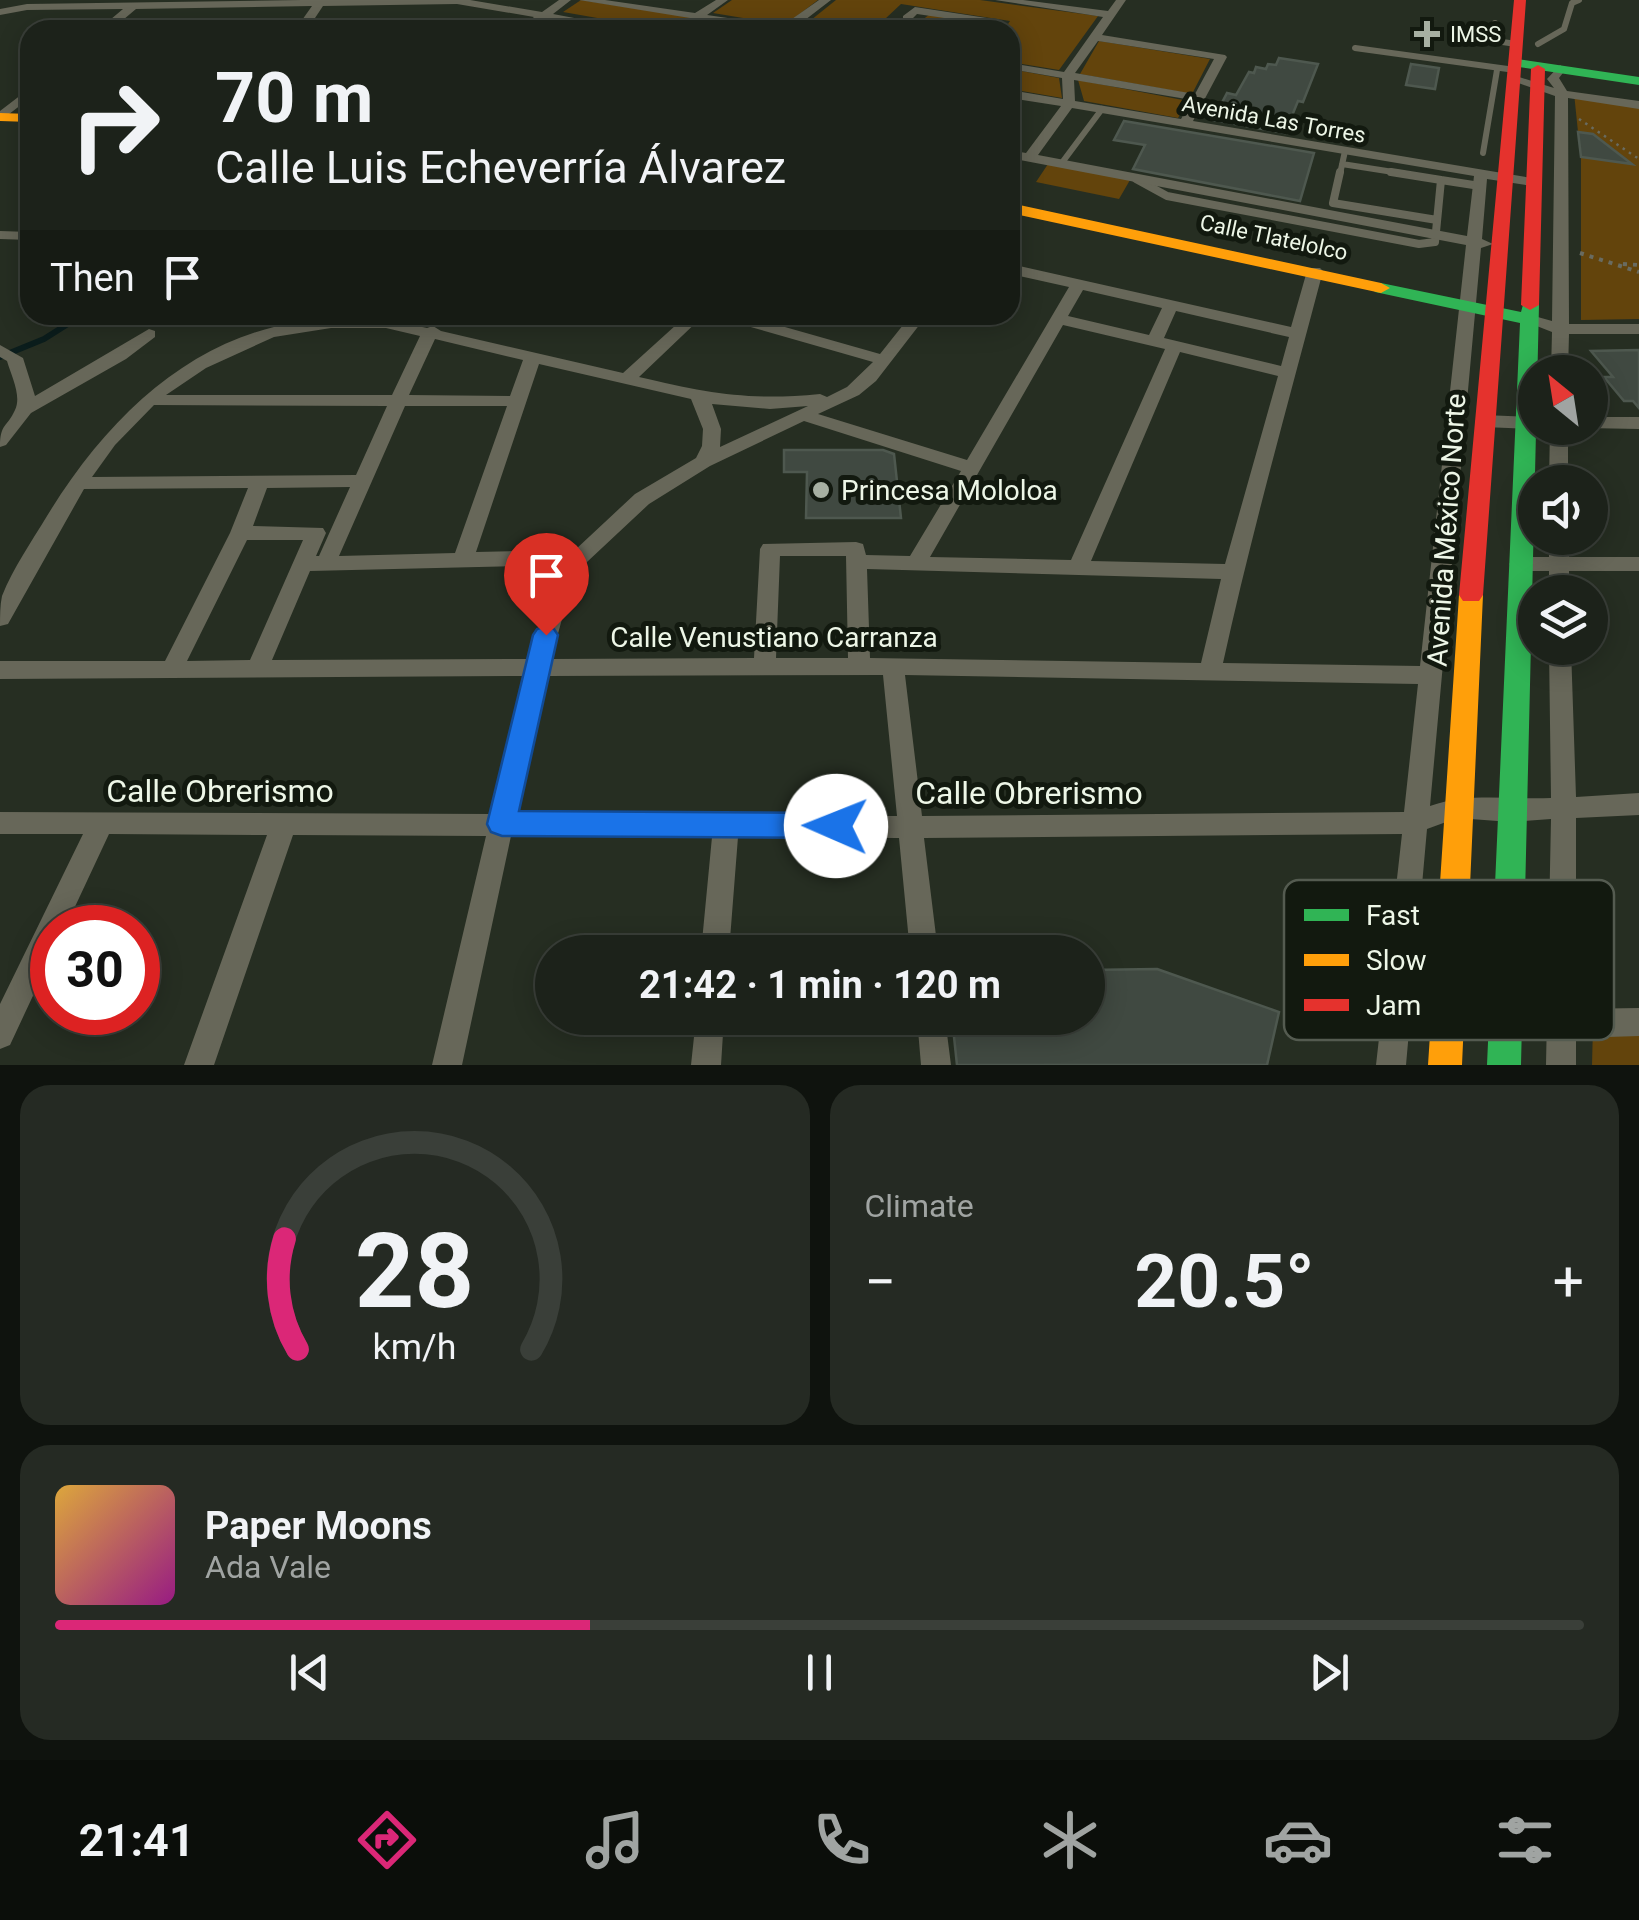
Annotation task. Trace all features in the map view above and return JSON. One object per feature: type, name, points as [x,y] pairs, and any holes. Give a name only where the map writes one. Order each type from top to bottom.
[{"type":"main road","name":"Avenida México Norte","points":[[1520,0],[1530,68],[1528,355]]},
{"type":"main road","name":"Avenida México Norte","points":[[1509,880],[1511,811],[1490,680],[1484,421],[1506,178],[1530,68],[1538,0]]},
{"type":"main road","points":[[1530,68],[1639,81]]},
{"type":"main road","name":"Calle Tlatelolco","points":[[1020,210],[1316,271],[1527,320]]},
{"type":"main road","name":"Avenida México Norte","points":[[1454,880],[1457,808],[1519,564],[1528,445]]},
{"type":"main road","name":"Avenida México Norte","points":[[1445,1065],[1446,1040]]},
{"type":"main road","name":"Avenida México Norte","points":[[1504,1065],[1505,1040]]},
{"type":"street","points":[[538,20],[566,0]]},
{"type":"street","points":[[584,0],[723,20]]},
{"type":"street","points":[[698,16],[723,0]]},
{"type":"street","points":[[799,20],[826,0]]},
{"type":"street","points":[[1000,0],[1110,15]]},
{"type":"street","points":[[1029,158],[1069,104],[1068,76],[1121,0]]},
{"type":"street","points":[[0,12],[27,7],[137,3],[457,2],[569,20]]},
{"type":"street","points":[[116,20],[137,3]]},
{"type":"street","points":[[906,18],[915,10],[980,20]]},
{"type":"street","points":[[1094,37],[1221,57],[1186,124]]},
{"type":"street","name":"Avenida Las Torres","points":[[1020,68],[1199,98]]},
{"type":"street","points":[[1530,68],[1639,105]]},
{"type":"street","name":"Avenida México Norte","points":[[1530,68],[1563,112],[1560,355]]},
{"type":"street","name":"Avenida Las Torres","points":[[1020,96],[1186,124],[1344,158],[1480,180],[1532,182]]},
{"type":"street","points":[[0,117],[20,100]]},
{"type":"street","points":[[1020,156],[1310,210],[1437,228],[1473,242],[1498,246]]},
{"type":"street","name":"Avenida México Norte","points":[[1409,880],[1480,180]]},
{"type":"street","points":[[1210,672],[1233,572],[1316,271]]},
{"type":"street","points":[[1020,272],[1299,334]]},
{"type":"street","points":[[917,562],[1079,284]]},
{"type":"street","points":[[1154,341],[1171,305]]},
{"type":"street","points":[[1059,319],[1288,373]]},
{"type":"street","points":[[1527,320],[1561,329],[1639,329]]},
{"type":"street","points":[[0,618],[105,446],[148,400],[208,359],[289,325]]},
{"type":"street","points":[[268,334],[330,325]]},
{"type":"street","points":[[385,325],[433,332],[698,397],[770,404],[852,391]]},
{"type":"street","points":[[426,325],[433,332]]},
{"type":"street","points":[[627,378],[685,325]]},
{"type":"street","points":[[777,325],[884,360]]},
{"type":"street","points":[[446,1065],[537,666],[560,590],[580,558],[642,499],[703,462],[852,391],[884,360],[911,325]]},
{"type":"street","points":[[326,563],[425,340],[433,332]]},
{"type":"street","points":[[0,441],[25,409],[120,356],[150,334]]},
{"type":"street","points":[[1078,567],[1174,346]]},
{"type":"street","points":[[0,350],[15,358],[26,396],[25,409]]},
{"type":"street","points":[[464,560],[532,355]]},
{"type":"street","points":[[698,397],[712,421],[712,451],[703,462]]},
{"type":"street","points":[[148,400],[517,401]]},
{"type":"street","points":[[802,415],[973,468]]},
{"type":"street","points":[[1484,421],[1518,422]]},
{"type":"street","points":[[1608,423],[1639,423]]},
{"type":"street","points":[[81,483],[362,481]]},
{"type":"street","points":[[172,668],[240,533],[260,482]]},
{"type":"street","points":[[240,533],[316,533],[258,667]]},
{"type":"street","points":[[765,666],[770,549],[856,549],[859,666]]},
{"type":"street","points":[[1558,555],[1558,575]]},
{"type":"street","points":[[302,564],[580,558]]},
{"type":"street","points":[[856,562],[1233,572]]},
{"type":"street","points":[[1519,564],[1639,564]]},
{"type":"street","points":[[1560,665],[1563,880]]},
{"type":"street","points":[[893,666],[922,935]]},
{"type":"street","name":"Calle Venustiano Carranza","points":[[0,670],[893,666],[1428,674]]},
{"type":"street","points":[[1457,808],[1511,811],[1564,805],[1639,804]]},
{"type":"street","name":"Calle Obrerismo","points":[[0,823],[910,827],[1414,823],[1457,808]]},
{"type":"street","points":[[0,1035],[102,824]]},
{"type":"street","points":[[200,1065],[284,824]]},
{"type":"street","points":[[716,935],[726,824]]},
{"type":"street","points":[[1614,1023],[1639,1022]]},
{"type":"street","points":[[706,1065],[709,1035]]},
{"type":"street","points":[[933,1035],[936,1065]]},
{"type":"street","name":"Avenida México Norte","points":[[1391,1065],[1393,1040]]},
{"type":"lane","points":[[1483,153],[1530,68],[1564,28],[1572,3],[1579,0]]},
{"type":"lane","points":[[1495,23],[1496,41],[1530,68]]},
{"type":"lane","points":[[1355,48],[1530,68]]},
{"type":"lane","points":[[1061,164],[1102,109]]},
{"type":"lane","points":[[1333,203],[1344,158],[1441,180],[1480,180]]},
{"type":"lane","points":[[1136,178],[1167,196],[1428,244],[1437,228],[1441,180]]},
{"type":"lane","points":[[1310,210],[1333,203],[1437,228]]},
{"type":"path","points":[[1563,112],[1589,122],[1639,159]]},
{"type":"path","points":[[1562,249],[1639,272]]},
{"type":"path","points":[[1620,264],[1639,265]]},
{"type":"shaded area","points":[[581,0],[709,20],[609,20],[563,12]]},
{"type":"shaded area","points":[[732,0],[818,0],[792,20],[755,20],[713,13]]},
{"type":"shaded area","points":[[836,0],[980,0],[1098,16],[1059,70],[1020,64],[1020,20],[901,4],[885,19],[891,20],[811,20]]},
{"type":"shaded area","points":[[930,14],[967,20],[922,20]]},
{"type":"shaded area","points":[[1099,41],[1210,59],[1192,94],[1080,74]]},
{"type":"shaded area","points":[[1020,71],[1059,78],[1062,98],[1020,91]]},
{"type":"shaded area","points":[[1078,80],[1188,101],[1178,118],[1084,101]]},
{"type":"shaded area","points":[[1574,93],[1639,103],[1639,319],[1581,320],[1581,157],[1630,163],[1594,134],[1578,132]]},
{"type":"shaded area","points":[[1048,164],[1130,180],[1119,199],[1036,182]]},
{"type":"shaded area","points":[[1614,1026],[1639,1026],[1639,1065],[1592,1065],[1593,1040],[1614,1040]]},
{"type":"building","points":[[1279,58],[1318,64],[1285,133],[1213,120],[1227,93],[1236,95],[1249,72],[1254,73],[1256,67],[1276,65]]},
{"type":"building","points":[[1411,64],[1439,68],[1435,89],[1406,85]]},
{"type":"building","points":[[1124,121],[1314,153],[1300,201],[1133,169],[1145,145],[1114,140]]},
{"type":"building","points":[[1578,132],[1593,134],[1632,164],[1581,157]]},
{"type":"building","points":[[1639,350],[1639,408],[1633,401],[1624,401],[1608,382],[1608,377],[1613,377],[1608,371],[1608,355],[1594,355],[1591,351]]},
{"type":"building","points":[[784,450],[883,450],[894,454],[901,518],[806,518],[807,472],[784,472]]},
{"type":"building","points":[[1157,969],[1279,1012],[1267,1065],[957,1065],[954,1035],[1105,1035],[1105,970]]},
{"type":"waterway","points":[[0,357],[66,325]]},
{"type":"traffic: fast","points":[[1517,63],[1639,81]]},
{"type":"traffic: fast","points":[[1381,288],[1527,319]]},
{"type":"traffic: fast","points":[[1510,880],[1530,305]]},
{"type":"traffic: fast","points":[[1504,1065],[1505,1040]]},
{"type":"traffic: slow","points":[[0,117],[20,118]]},
{"type":"traffic: slow","points":[[1020,210],[1381,288]]},
{"type":"traffic: slow","points":[[1455,880],[1471,595]]},
{"type":"traffic: slow","points":[[1445,1065],[1446,1040]]},
{"type":"traffic: jam","points":[[1471,595],[1520,0]]},
{"type":"traffic: jam","points":[[1530,305],[1538,69]]},
{"type":"place","name":"IMSS","points":[[1427,34]]},
{"type":"place","name":"Princesa Mololoa","points":[[821,490]]},
{"type":"route","points":[[546,635],[502,824],[836,826]]}]
